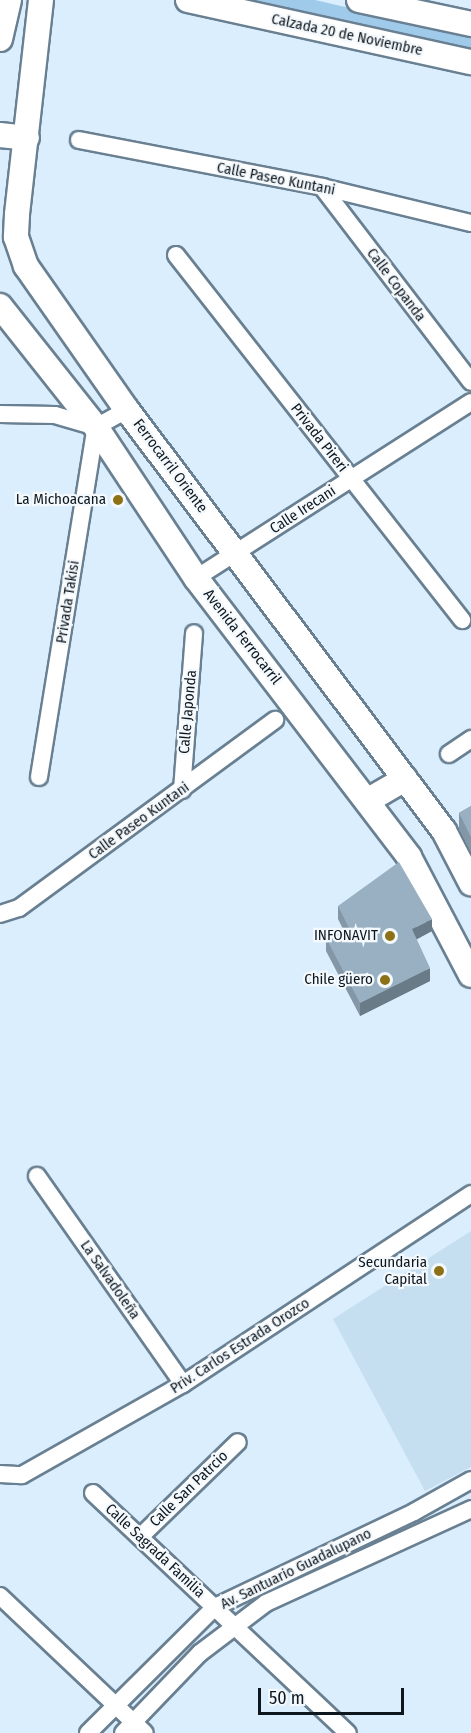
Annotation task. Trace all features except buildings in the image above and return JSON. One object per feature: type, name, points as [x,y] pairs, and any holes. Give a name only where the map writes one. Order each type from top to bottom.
[{"type":"main road","points":[[0,39],[9,0]]},
{"type":"main road","name":"Ferrocarril Oriente","points":[[41,0],[16,237],[26,266],[127,410],[444,831],[471,883]]},
{"type":"main road","name":"Calzada 20 de Noviembre","points":[[188,0],[471,62]]},
{"type":"main road","points":[[359,0],[471,24]]},
{"type":"main road","points":[[0,135],[27,138]]},
{"type":"main road","name":"Avenida Ferrocarril","points":[[0,306],[96,427],[196,578],[409,856],[471,975]]},
{"type":"main road","points":[[368,801],[405,779]]},
{"type":"street","name":"Calle Paseo Kuntani","points":[[79,140],[322,187],[471,223]]},
{"type":"street","name":"Calle Copanda","points":[[322,187],[471,382]]},
{"type":"street","name":"Privada Pireri","points":[[176,255],[462,620]]},
{"type":"street","name":"Calle Irecani","points":[[196,578],[471,402]]},
{"type":"street","points":[[0,414],[55,415],[96,427],[127,410]]},
{"type":"street","name":"Privada Takisi","points":[[39,777],[96,427]]},
{"type":"street","name":"Calle Japonda","points":[[182,790],[194,633]]},
{"type":"street","name":"Calle Paseo Kuntani","points":[[0,914],[19,908],[275,720]]},
{"type":"street","points":[[449,754],[471,739]]},
{"type":"street","name":"La Salvadoleña","points":[[37,1176],[183,1384]]},
{"type":"street","name":"Priv. Carlos Estrada Orozco","points":[[0,1474],[22,1475],[183,1384],[471,1194]]},
{"type":"street","name":"Calle San Patrcio","points":[[140,1537],[238,1442]]},
{"type":"street","name":"Av. Santuario Guadalupano","points":[[88,1733],[114,1704],[215,1607],[414,1512],[471,1480]]},
{"type":"street","name":"Calle Sagrada Familia","points":[[93,1493],[348,1733]]},
{"type":"street","name":"Av. Santuario Guadalupano","points":[[134,1729],[200,1653],[266,1603],[471,1509]]},
{"type":"street","points":[[414,1512],[425,1532]]},
{"type":"street","points":[[0,1596],[114,1704],[134,1729]]},
{"type":"shaded area","points":[[229,0],[315,0],[471,36],[471,54]]},
{"type":"shaded area","points":[[471,1231],[471,1467],[425,1491],[333,1319]]},
{"type":"place","name":"La Michoacana","points":[[118,500]]},
{"type":"place","name":"INFONAVIT","points":[[390,936]]},
{"type":"place","name":"Chile güero","points":[[385,980]]},
{"type":"place","name":"Secundaria Capital","points":[[439,1271]]}]
